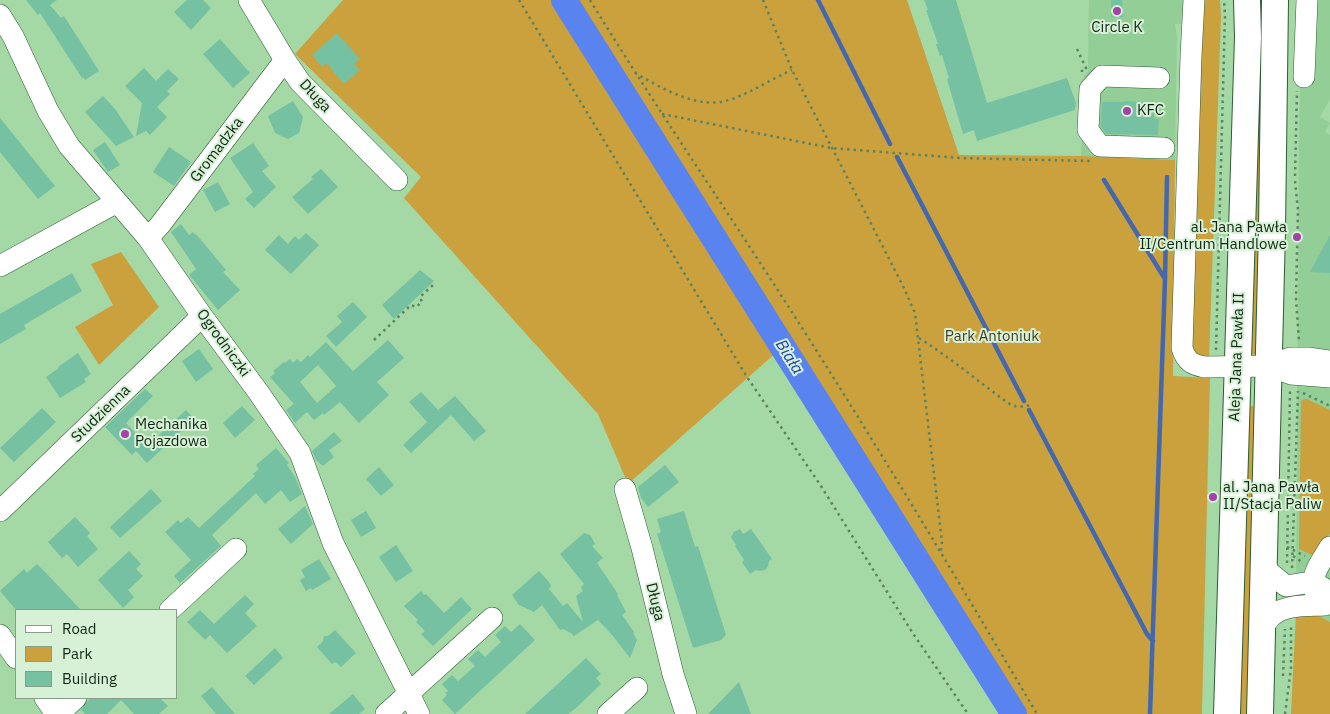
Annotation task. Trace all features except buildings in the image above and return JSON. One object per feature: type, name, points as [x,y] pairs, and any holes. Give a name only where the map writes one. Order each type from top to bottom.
[{"type":"main road","name":"Aleja Jana Pawła II","points":[[1227,714],[1226,366],[1242,229],[1248,37],[1247,0]]},
{"type":"main road","name":"Aleja Jana Pawła II","points":[[1260,714],[1272,230],[1275,0]]},
{"type":"main road","points":[[1242,229],[1249,236],[1260,239],[1272,230]]},
{"type":"street","name":"Długa","points":[[249,0],[284,60],[307,88],[397,180]]},
{"type":"street","points":[[1194,0],[1190,56],[1189,152],[1182,348],[1187,360],[1197,366],[1268,366],[1291,374],[1330,377]]},
{"type":"street","points":[[1304,77],[1307,0]]},
{"type":"street","name":"Ogrodniczki","points":[[0,14],[13,36],[48,111],[69,146],[148,238],[300,453],[333,543],[419,714]]},
{"type":"street","name":"Gromadzka","points":[[148,238],[160,225],[284,60]]},
{"type":"street","points":[[1159,78],[1102,76],[1090,89],[1088,130],[1100,146],[1164,148]]},
{"type":"street","points":[[0,266],[117,202]]},
{"type":"street","name":"Studzienna","points":[[0,511],[202,316]]},
{"type":"street","points":[[1268,366],[1290,358],[1330,361]]},
{"type":"street","name":"Długa","points":[[624,489],[642,548],[673,674],[686,714]]},
{"type":"street","points":[[1328,601],[1315,594],[1312,582],[1316,570],[1330,547]]},
{"type":"street","points":[[171,609],[236,550]]},
{"type":"street","points":[[1264,563],[1269,572],[1286,586],[1312,582]]},
{"type":"street","points":[[1262,628],[1273,615],[1286,609],[1328,601]]},
{"type":"street","points":[[386,714],[492,618]]},
{"type":"street","points":[[0,635],[15,657]]},
{"type":"street","points":[[608,714],[637,688]]},
{"type":"street","points":[[46,699],[57,714],[75,699]]},
{"type":"path","points":[[519,0],[747,377],[821,486],[912,632],[968,714]]},
{"type":"path","points":[[590,0],[634,72],[788,306],[941,552],[1037,714]]},
{"type":"path","points":[[763,0],[792,70],[911,301],[915,313],[942,542],[941,552]]},
{"type":"path","points":[[1224,0],[1226,366]]},
{"type":"path","points":[[1077,49],[1086,68]]},
{"type":"path","points":[[634,72],[682,98],[711,102],[728,100],[792,70]]},
{"type":"path","points":[[662,114],[831,148],[960,158],[1099,161]]},
{"type":"path","points":[[374,340],[411,306],[416,307],[422,302],[420,297],[434,284]]},
{"type":"path","points":[[919,338],[1011,405],[1018,407],[1032,406]]},
{"type":"path","points":[[1286,586],[1290,394],[1298,391],[1330,406]]},
{"type":"path","points":[[1283,676],[1286,609]]},
{"type":"shaded area","points":[[1089,0],[1187,0],[1188,24],[1175,24],[1177,37],[1175,160],[1081,156],[1084,76],[1088,72]]},
{"type":"shaded area","points":[[1302,0],[1330,0],[1330,99],[1320,117],[1330,123],[1325,132],[1330,135],[1330,622],[1316,614],[1296,612],[1299,136]]},
{"type":"green space","points":[[343,0],[555,0],[778,351],[628,484],[598,414],[404,198],[421,177],[295,54]]},
{"type":"green space","name":"Park Antoniuk","points":[[564,0],[907,0],[959,155],[1081,156],[1175,160],[1173,376],[1210,378],[1202,714],[1018,714]]},
{"type":"green space","points":[[1201,0],[1220,0],[1221,17],[1209,359],[1197,354],[1192,343]]},
{"type":"green space","points":[[1260,0],[1268,0],[1259,232],[1256,230]]},
{"type":"green space","points":[[1255,245],[1263,245],[1256,355],[1252,354]]},
{"type":"green space","points":[[121,252],[159,307],[99,365],[75,327],[113,305],[91,264]]},
{"type":"green space","points":[[1304,399],[1330,410],[1330,533],[1316,557],[1299,549],[1301,401]]},
{"type":"green space","points":[[1244,406],[1260,406],[1250,714],[1236,714]]},
{"type":"green space","points":[[1296,612],[1316,614],[1330,622],[1330,714],[1291,714]]},
{"type":"waterway","name":"Biała","points":[[564,0],[1014,714]]},
{"type":"waterway","points":[[818,0],[890,144]]},
{"type":"waterway","points":[[897,157],[1024,401]]},
{"type":"waterway","points":[[1150,714],[1167,177]]},
{"type":"waterway","points":[[1104,180],[1165,279]]},
{"type":"waterway","points":[[1029,410],[1147,634],[1153,641]]},
{"type":"place","name":"Circle K","points":[[1117,11]]},
{"type":"place","name":"KFC","points":[[1127,111]]},
{"type":"place","name":"al. Jana Pawła II/Centrum Handlowe","points":[[1297,237]]},
{"type":"place","name":"Mechanika Pojazdowa","points":[[125,434]]},
{"type":"place","name":"al. Jana Pawła II/Stacja Paliw","points":[[1213,497]]}]
